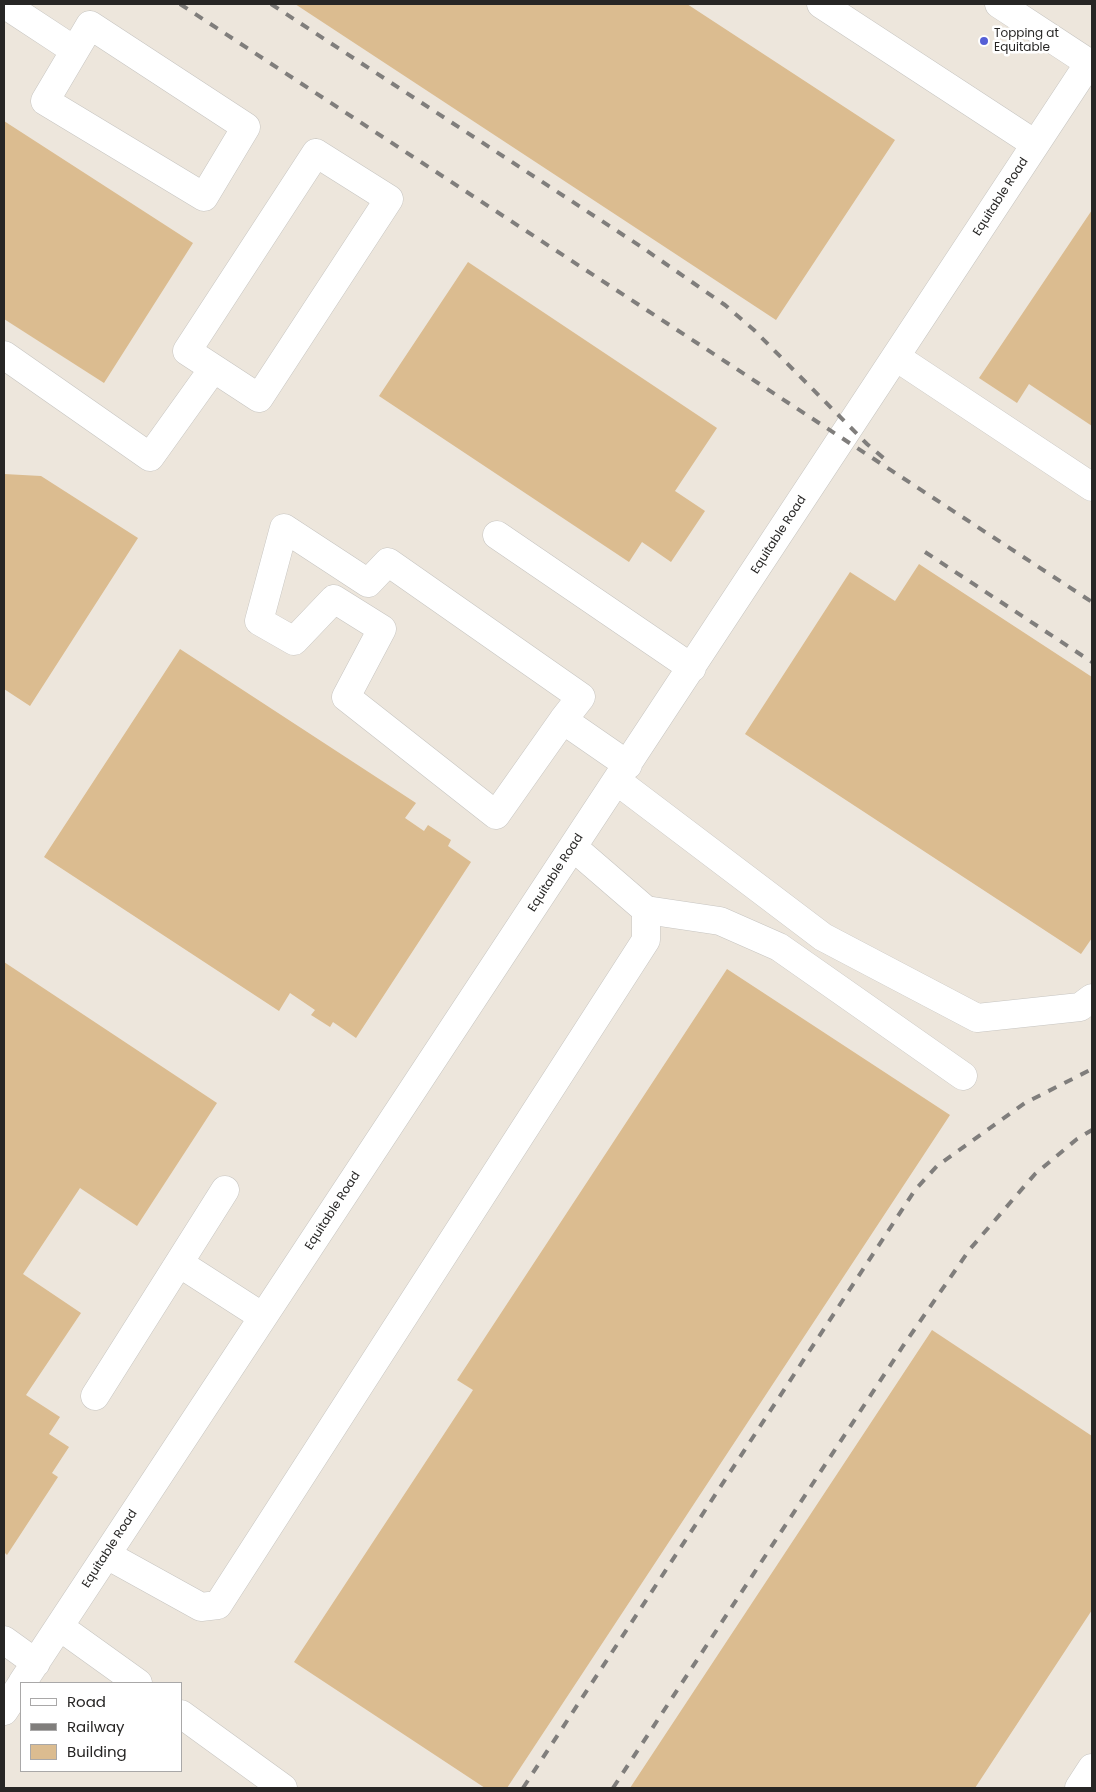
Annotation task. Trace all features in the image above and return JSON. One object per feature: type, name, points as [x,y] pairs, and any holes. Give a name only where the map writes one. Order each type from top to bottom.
[{"type":"street","points":[[4,4],[74,50]]},
{"type":"street","points":[[821,4],[1036,144]]},
{"type":"street","points":[[999,4],[1091,64]]},
{"type":"street","points":[[90,25],[246,127],[204,197],[45,100],[74,50],[90,25]]},
{"type":"street","name":"Equitable Road","points":[[26,1677],[1036,144],[1091,64]]},
{"type":"street","points":[[316,153],[389,200],[259,398],[213,369],[187,351],[316,153]]},
{"type":"street","points":[[4,355],[150,457],[213,369]]},
{"type":"street","points":[[896,357],[1092,487]]},
{"type":"street","points":[[284,528],[368,582],[388,562],[581,697],[564,720],[496,815],[346,697],[382,629],[334,599],[294,641],[259,621],[284,528]]},
{"type":"street","points":[[497,535],[692,668]]},
{"type":"street","points":[[564,720],[623,773],[823,937],[977,1018],[1080,1007],[1092,998]]},
{"type":"street","points":[[573,847],[646,910],[720,921],[779,946],[963,1076]]},
{"type":"street","points":[[107,1555],[201,1607],[218,1605],[646,940],[646,910]]},
{"type":"street","points":[[95,1396],[226,1190]]},
{"type":"street","points":[[179,1263],[263,1317]]},
{"type":"street","points":[[60,1627],[137,1682]]},
{"type":"street","points":[[4,1640],[26,1677]]},
{"type":"street","name":"Equitable Road","points":[[4,1711],[20,1686]]},
{"type":"street","points":[[182,1715],[283,1788]]},
{"type":"street","points":[[1080,1788],[1092,1768]]},
{"type":"shaded area","points":[[4,4],[1092,4],[1092,1788],[4,1788]]},
{"type":"building","points":[[295,4],[687,4],[895,140],[776,320]]},
{"type":"building","points":[[4,121],[193,243],[104,383],[4,319]]},
{"type":"building","points":[[1092,210],[1092,426],[1029,384],[1017,403],[979,378]]},
{"type":"building","points":[[468,262],[717,428],[675,491],[705,511],[671,562],[642,542],[629,562],[379,396]]},
{"type":"building","points":[[4,474],[41,476],[138,538],[30,706],[4,689]]},
{"type":"building","points":[[919,564],[1092,677],[1092,938],[1081,954],[745,734],[850,572],[895,601]]},
{"type":"building","points":[[180,649],[416,803],[405,818],[424,831],[428,825],[451,840],[448,846],[471,862],[356,1038],[333,1022],[330,1027],[311,1015],[315,1010],[290,993],[279,1011],[44,857]]},
{"type":"building","points":[[4,962],[217,1103],[137,1226],[80,1188],[23,1274],[81,1313],[26,1395],[60,1417],[49,1434],[69,1447],[52,1473],[58,1477],[7,1555],[4,1552]]},
{"type":"building","points":[[727,969],[950,1115],[507,1788],[485,1788],[294,1662],[473,1390],[457,1380]]},
{"type":"building","points":[[932,1330],[1092,1436],[1092,1610],[975,1788],[630,1788]]},
{"type":"railway","points":[[180,4],[1092,602]]},
{"type":"railway","points":[[271,4],[640,246],[725,305],[754,330],[867,444],[887,461]]},
{"type":"railway","points":[[925,552],[1092,662]]},
{"type":"railway","points":[[523,1788],[915,1190],[937,1166],[1025,1103],[1092,1069]]},
{"type":"railway","points":[[613,1788],[903,1346],[970,1249],[1035,1174],[1077,1139],[1092,1130]]},
{"type":"place","name":"Topping at Equitable","points":[[984,41]]}]
